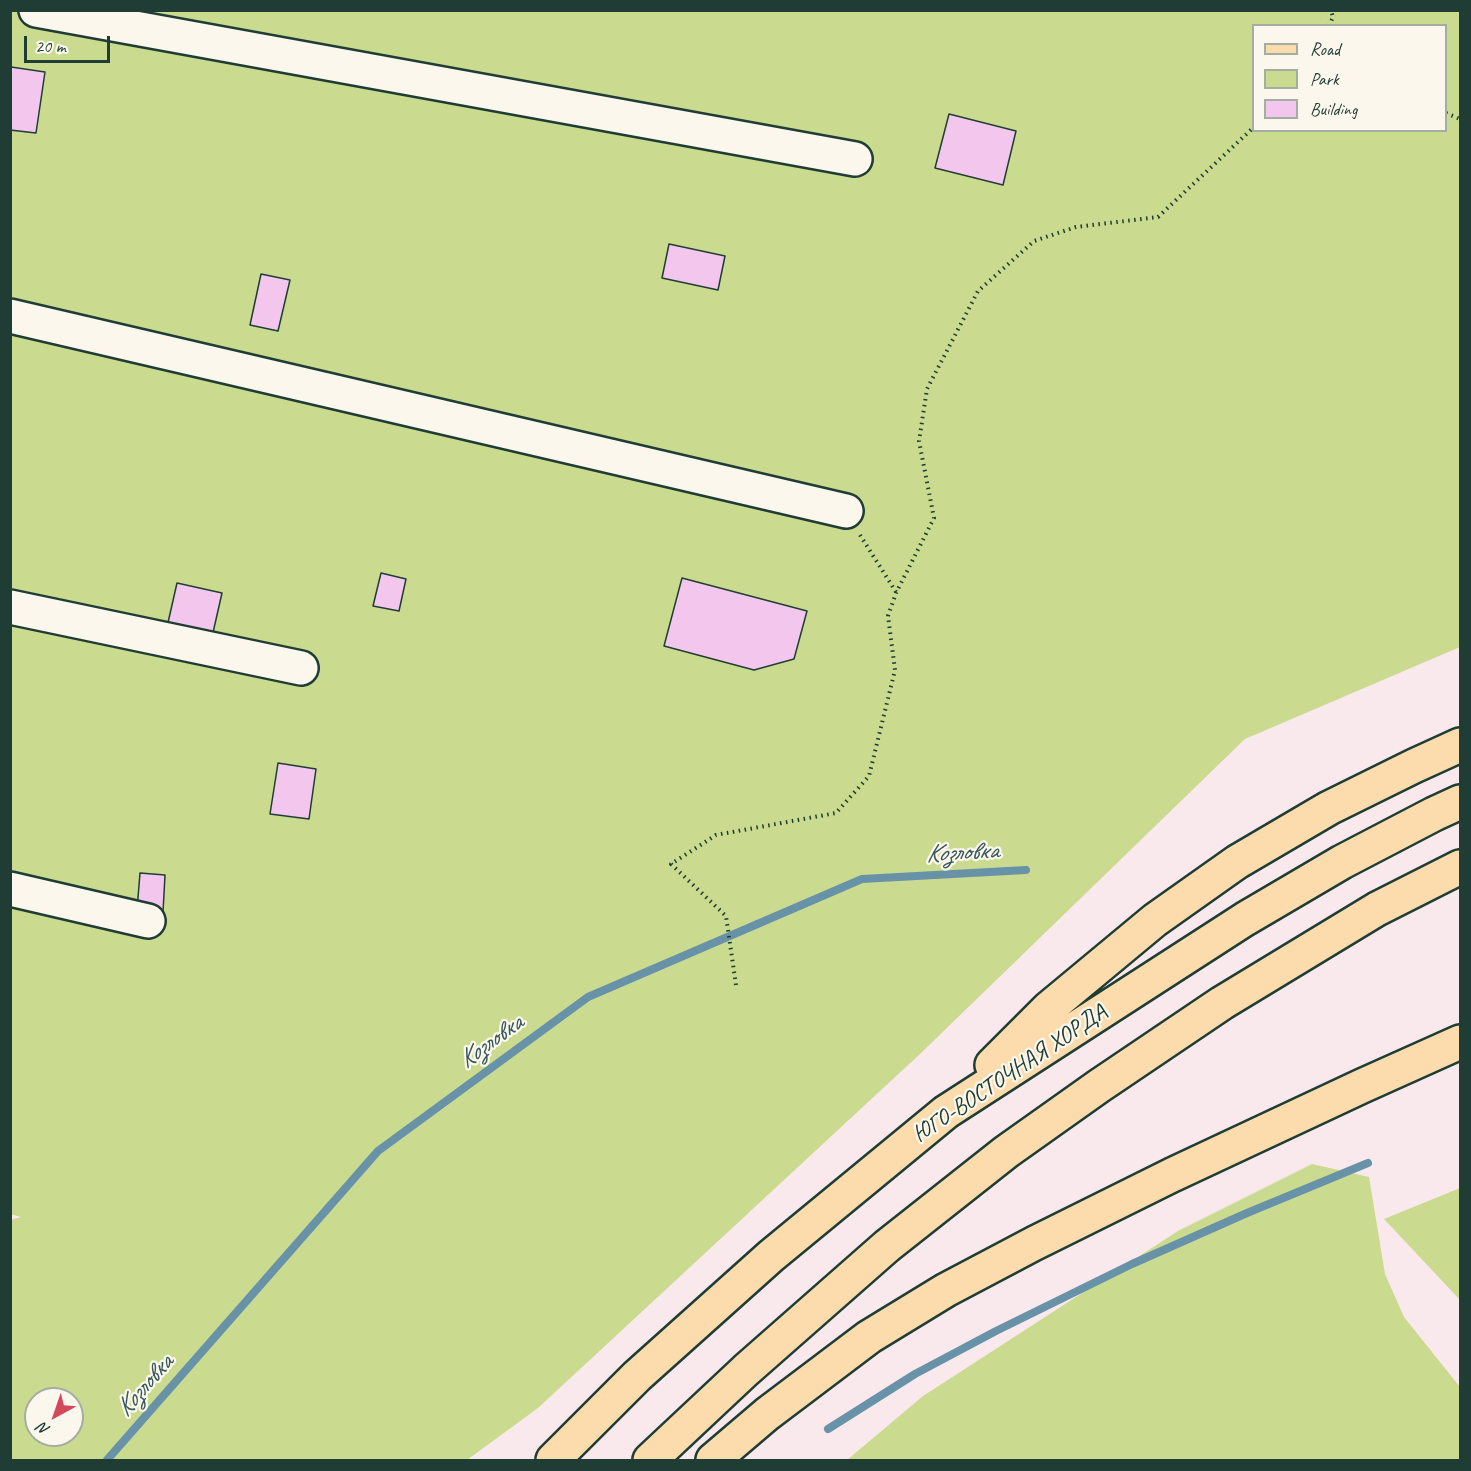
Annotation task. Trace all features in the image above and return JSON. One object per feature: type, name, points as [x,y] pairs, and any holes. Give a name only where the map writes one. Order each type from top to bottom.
[{"type":"main road","points":[[946,1112],[1049,1008],[1164,914],[1237,862],[1329,808],[1461,745]]},
{"type":"main road","name":"ЮГО-ВОСТОЧНАЯ ХОРДА","points":[[553,1461],[637,1376],[771,1256],[946,1112],[1245,919],[1342,862],[1461,802]]},
{"type":"main road","points":[[650,1461],[746,1370],[886,1246],[1006,1152],[1099,1086],[1232,997],[1377,909],[1461,867]]},
{"type":"main road","points":[[713,1461],[767,1414],[868,1337],[946,1290],[1172,1175],[1461,1042]]},
{"type":"lane","points":[[36,10],[855,159]]},
{"type":"lane","points":[[10,316],[846,511]]},
{"type":"lane","points":[[10,608],[301,668]]},
{"type":"lane","points":[[10,889],[148,921]]},
{"type":"path","points":[[1447,113],[1461,119]]},
{"type":"path","points":[[736,985],[726,916],[671,864],[716,835],[836,813],[869,776],[895,670],[888,616],[896,593],[934,518],[919,441],[927,389],[978,291],[1034,241],[1076,228],[1158,217],[1252,129]]},
{"type":"path","points":[[846,511],[896,593]]},
{"type":"green space","points":[[10,11],[1460,11],[1460,647],[1245,739],[920,1054],[538,1408],[467,1460],[11,1460],[10,1220],[21,1217],[10,1214]]},
{"type":"green space","points":[[1312,1164],[1369,1177],[1385,1274],[1404,1317],[1460,1387],[1460,1460],[847,1460],[923,1396],[1178,1231]]},
{"type":"green space","points":[[1460,1188],[1460,1300],[1384,1219]]},
{"type":"building","points":[[11,67],[45,72],[36,133],[10,130]]},
{"type":"building","points":[[949,114],[1016,131],[1003,185],[935,168]]},
{"type":"building","points":[[669,244],[725,256],[718,290],[662,278]]},
{"type":"building","points":[[261,274],[290,280],[278,331],[250,325]]},
{"type":"building","points":[[381,573],[406,579],[399,611],[373,606]]},
{"type":"building","points":[[682,578],[807,611],[794,659],[754,670],[664,646]]},
{"type":"building","points":[[177,583],[222,593],[212,637],[167,627]]},
{"type":"building","points":[[278,763],[316,769],[309,819],[270,814]]},
{"type":"building","points":[[140,873],[165,875],[163,912],[137,910]]},
{"type":"waterway","name":"Козловка","points":[[107,1460],[378,1151],[588,997],[862,879],[1026,870]]},
{"type":"waterway","points":[[828,1429],[915,1374],[1132,1264],[1368,1163]]}]
